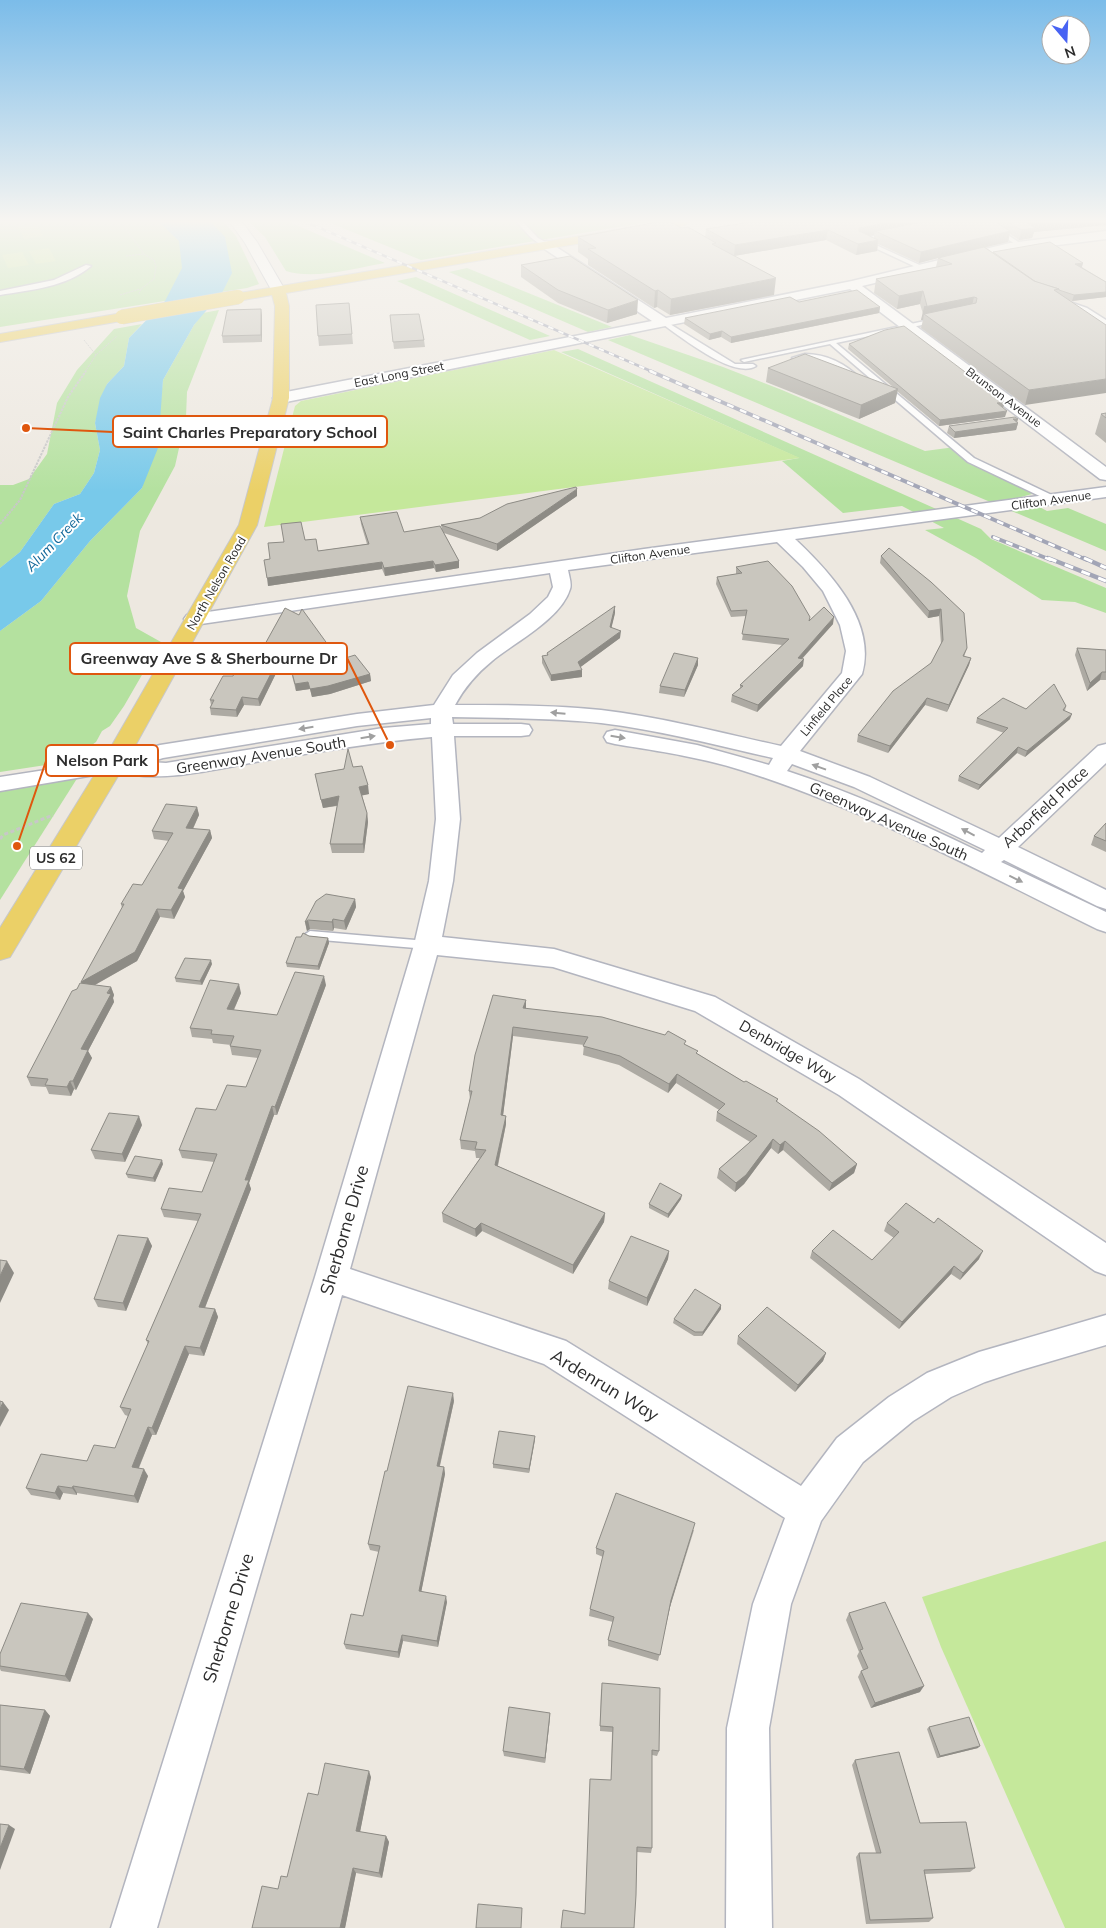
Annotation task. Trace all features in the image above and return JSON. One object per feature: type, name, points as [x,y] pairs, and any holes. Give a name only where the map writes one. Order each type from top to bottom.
[{"type":"main road","points":[[0,338],[151,312]]},
{"type":"main road","name":"North Nelson Road","points":[[0,950],[112,766],[248,525],[281,398],[282,312]]},
{"type":"street","points":[[648,312],[663,322]]},
{"type":"street","name":"East Long Street","points":[[281,398],[714,312]]},
{"type":"street","name":"Brunson Avenue","points":[[889,312],[1025,418],[1106,475]]},
{"type":"street","name":"Clifton Avenue","points":[[194,619],[1106,492]]},
{"type":"street","name":"Linfield Place","points":[[780,764],[852,674],[856,666],[856,651],[846,618],[826,582],[781,536]]},
{"type":"street","points":[[442,721],[460,679],[484,657],[537,618],[556,600],[562,587],[558,567]]},
{"type":"street","name":"Greenway Avenue South","points":[[112,766],[166,770],[383,735],[442,721],[507,729],[597,734],[697,752],[780,764],[825,790],[869,809],[1106,900]]},
{"type":"street","name":"Sherborne Drive","points":[[134,1928],[331,1278],[427,945],[441,881],[448,819],[442,721]]},
{"type":"street","name":"Arborfield Place","points":[[993,857],[1106,751]]},
{"type":"street","points":[[0,784],[112,766]]},
{"type":"street","name":"Greenway Avenue South","points":[[993,857],[1106,923]]},
{"type":"street","name":"Denbridge Way","points":[[427,945],[554,958],[705,1004],[849,1087],[1106,1261]]},
{"type":"street","name":"Ardenrun Way","points":[[331,1278],[554,1352],[806,1510]]},
{"type":"street","points":[[749,1928],[748,1728],[772,1604],[806,1510],[850,1450],[900,1409],[940,1385],[979,1368],[1021,1354],[1106,1330]]},
{"type":"lane","points":[[1089,312],[1106,323]]},
{"type":"lane","points":[[744,360],[944,319]]},
{"type":"lane","points":[[663,322],[734,366],[753,366],[802,356],[817,356],[838,363],[860,381]]},
{"type":"lane","points":[[830,342],[971,460],[1053,499]]},
{"type":"lane","points":[[853,376],[868,373]]},
{"type":"lane","points":[[936,430],[945,429]]},
{"type":"lane","points":[[310,935],[427,945]]},
{"type":"path","points":[[0,524],[20,500],[52,435]]},
{"type":"path","points":[[0,839],[3,835],[53,816],[81,771]]},
{"type":"green space","points":[[0,312],[95,312],[0,327]]},
{"type":"green space","points":[[218,312],[187,392],[186,417],[175,466],[140,531],[127,596],[136,628],[161,642],[124,706],[110,726],[102,731],[96,742],[72,759],[59,763],[0,772],[0,631],[41,601],[90,541],[142,488],[160,407],[163,380],[194,325],[203,313]]},
{"type":"green space","points":[[467,312],[495,312],[550,336],[530,340]]},
{"type":"green space","points":[[542,312],[575,312],[612,327],[588,332]]},
{"type":"green space","points":[[142,324],[129,338],[124,366],[107,384],[95,423],[100,450],[94,473],[80,494],[54,504],[20,552],[0,568],[0,485],[13,485],[29,479],[47,454],[57,403],[77,370],[114,329]]},
{"type":"green space","points":[[630,335],[723,367],[782,390],[925,451],[955,447],[980,466],[1032,494],[1021,497],[1047,511],[1068,508],[1106,524],[1106,551],[608,340]]},
{"type":"green space","points":[[578,349],[981,529],[991,539],[1106,588],[1106,613],[1075,602],[1042,600],[976,558],[925,530],[944,528],[902,506],[843,513],[782,461],[799,458],[561,352]]},
{"type":"green space","points":[[554,350],[800,458],[264,527],[295,406],[301,401]]},
{"type":"green space","points":[[78,777],[0,900],[0,792]]},
{"type":"green space","points":[[1106,1541],[1106,1928],[1065,1928],[941,1647],[922,1597]]},
{"type":"water","name":"Alum Creek","points":[[154,312],[205,312],[194,325],[163,380],[158,448],[142,488],[90,541],[41,601],[0,631],[0,568],[20,552],[54,504],[80,494],[94,473],[100,450],[95,423],[100,398],[107,384],[124,366],[129,338]]},
{"type":"building","points":[[227,312],[261,312],[261,335],[222,336]]},
{"type":"building","points":[[316,312],[350,312],[352,334],[318,336]]},
{"type":"building","points":[[715,312],[855,312],[731,337],[722,331],[710,334],[685,318]]},
{"type":"building","points":[[934,312],[1087,312],[1106,325],[1106,379],[1029,390],[924,314]]},
{"type":"building","points":[[419,314],[424,340],[393,342],[390,315]]},
{"type":"building","points":[[904,326],[1005,402],[997,403],[1007,411],[940,420],[849,344],[885,330]]},
{"type":"building","points":[[805,354],[898,389],[861,405],[768,368]]},
{"type":"building","points":[[1015,417],[1018,419],[1013,419],[1018,423],[955,432],[949,426]]},
{"type":"building","points":[[576,487],[577,489],[497,544],[441,525],[480,518],[507,504]]},
{"type":"building","points":[[397,512],[404,532],[440,526],[459,561],[435,565],[433,561],[384,568],[382,562],[267,578],[264,560],[270,559],[268,543],[284,542],[281,524],[301,522],[305,540],[316,539],[318,551],[369,544],[360,517]]},
{"type":"building","points":[[889,548],[931,582],[964,613],[967,648],[963,656],[971,658],[949,705],[927,698],[890,746],[858,735],[893,691],[931,663],[943,640],[941,609],[929,611],[881,556]]},
{"type":"building","points":[[768,561],[792,586],[810,617],[809,621],[824,607],[834,617],[798,658],[804,659],[758,705],[732,695],[743,686],[740,685],[789,639],[742,634],[747,610],[731,611],[717,577],[742,573],[736,567]]},
{"type":"building","points":[[615,606],[610,627],[621,631],[578,662],[582,670],[551,675],[542,656],[548,655],[547,653]]},
{"type":"building","points":[[285,608],[299,615],[302,609],[339,660],[355,655],[370,674],[310,689],[308,682],[295,684],[285,646],[258,699],[242,697],[236,710],[210,708],[214,700],[210,700],[223,676],[233,676],[235,672],[249,673]]},
{"type":"building","points":[[1077,648],[1106,650],[1106,672],[1102,672],[1090,683]]},
{"type":"building","points":[[674,653],[698,658],[685,690],[660,686]]},
{"type":"building","points":[[1054,684],[1066,706],[1063,710],[1072,714],[1027,751],[1018,747],[980,785],[959,776],[1008,728],[977,718],[1003,698],[1026,709]]},
{"type":"building","points":[[348,749],[353,767],[362,766],[368,785],[359,787],[367,813],[363,844],[330,844],[339,796],[321,800],[315,774],[344,769]]},
{"type":"building","points":[[166,804],[197,807],[186,828],[210,830],[178,888],[183,889],[171,910],[157,909],[135,952],[81,982],[133,884],[142,885],[173,833],[152,831]]},
{"type":"building","points":[[1106,823],[1106,841],[1094,836]]},
{"type":"building","points":[[326,894],[355,899],[344,921],[333,919],[332,922],[308,920],[305,922],[316,901]]},
{"type":"building","points":[[303,933],[309,936],[328,938],[318,966],[286,963],[296,937],[301,937]]},
{"type":"building","points":[[185,958],[211,960],[200,981],[175,978]]},
{"type":"building","points":[[295,972],[324,976],[275,1107],[272,1106],[245,1180],[249,1180],[199,1307],[215,1309],[200,1348],[185,1346],[152,1428],[148,1427],[132,1467],[144,1469],[134,1496],[73,1486],[72,1488],[58,1486],[55,1493],[26,1488],[41,1454],[87,1461],[94,1445],[115,1448],[131,1409],[120,1407],[149,1341],[146,1340],[201,1214],[161,1209],[169,1188],[202,1192],[217,1154],[179,1150],[196,1108],[216,1110],[227,1085],[246,1087],[261,1050],[230,1046],[234,1036],[211,1034],[212,1030],[190,1028],[210,980],[239,984],[227,1009],[277,1015]]},
{"type":"building","points":[[80,983],[111,987],[107,993],[111,994],[81,1049],[88,1050],[73,1081],[70,1081],[67,1087],[45,1085],[48,1079],[27,1077],[72,991],[77,989]]},
{"type":"building","points":[[493,995],[526,1000],[523,1008],[602,1017],[665,1035],[668,1031],[686,1041],[684,1044],[698,1051],[696,1053],[744,1082],[746,1081],[778,1099],[776,1101],[819,1131],[857,1164],[832,1183],[785,1141],[780,1145],[773,1139],[746,1175],[736,1183],[719,1169],[757,1136],[717,1112],[725,1104],[677,1074],[669,1084],[620,1056],[583,1046],[588,1037],[513,1027],[501,1115],[506,1116],[495,1165],[605,1213],[573,1265],[481,1223],[475,1229],[442,1213],[486,1150],[475,1149],[477,1142],[460,1140],[472,1091],[469,1091],[475,1055]]},
{"type":"building","points":[[109,1113],[139,1116],[122,1154],[91,1150]]},
{"type":"building","points":[[135,1156],[162,1160],[153,1178],[126,1174]]},
{"type":"building","points":[[660,1183],[682,1195],[668,1214],[649,1204]]},
{"type":"building","points":[[906,1203],[934,1223],[938,1218],[983,1251],[963,1273],[954,1266],[902,1322],[812,1251],[833,1230],[872,1260],[899,1232],[887,1223]]},
{"type":"building","points":[[118,1235],[148,1238],[123,1303],[94,1299]]},
{"type":"building","points":[[631,1236],[669,1251],[647,1298],[609,1281]]},
{"type":"building","points":[[0,1260],[7,1261],[0,1276]]},
{"type":"building","points":[[695,1289],[721,1305],[703,1332],[695,1332],[674,1319]]},
{"type":"building","points":[[767,1307],[826,1353],[798,1385],[738,1336]]},
{"type":"building","points":[[408,1386],[453,1393],[437,1466],[444,1467],[419,1591],[446,1596],[437,1641],[402,1635],[398,1652],[344,1644],[351,1614],[363,1616],[380,1546],[368,1544]]},
{"type":"building","points":[[499,1431],[535,1436],[529,1469],[493,1464]]},
{"type":"building","points":[[616,1493],[695,1523],[671,1600],[660,1655],[608,1640],[614,1617],[590,1609],[604,1551],[596,1548]]},
{"type":"building","points":[[885,1602],[924,1686],[875,1703],[861,1671],[868,1668],[860,1650],[863,1649],[849,1613]]},
{"type":"building","points":[[21,1603],[88,1613],[65,1676],[0,1666],[0,1654]]},
{"type":"building","points":[[602,1683],[660,1688],[659,1751],[652,1750],[652,1848],[637,1847],[634,1928],[561,1928],[563,1910],[585,1914],[590,1779],[611,1780],[613,1727],[600,1726]]},
{"type":"building","points":[[0,1705],[45,1710],[24,1769],[0,1766]]},
{"type":"building","points":[[509,1707],[550,1713],[545,1758],[503,1751]]},
{"type":"building","points":[[969,1717],[980,1746],[940,1756],[929,1727]]},
{"type":"building","points":[[899,1752],[920,1823],[966,1822],[975,1868],[924,1870],[933,1918],[870,1920],[859,1853],[881,1853],[855,1760]]},
{"type":"building","points":[[325,1763],[369,1771],[356,1831],[386,1836],[379,1873],[353,1868],[340,1928],[252,1928],[262,1886],[278,1889],[281,1876],[287,1877],[308,1793],[318,1795]]},
{"type":"building","points":[[0,1824],[9,1825],[0,1848]]},
{"type":"building","points":[[478,1904],[522,1908],[521,1928],[476,1928]]},
{"type":"railway","points":[[514,312],[653,372]]},
{"type":"railway","points":[[650,371],[1087,560]]},
{"type":"railway","points":[[993,537],[1051,560]]},
{"type":"railway","points":[[1048,558],[1106,581]]},
{"type":"railway","points":[[1084,558],[1106,568]]},
{"type":"place","name":"Saint Charles Preparatory School","points":[[26,428]]},
{"type":"place","name":"Greenway Ave S & Sherbourne Dr","points":[[390,745]]},
{"type":"place","name":"Nelson Park","points":[[17,846]]}]
